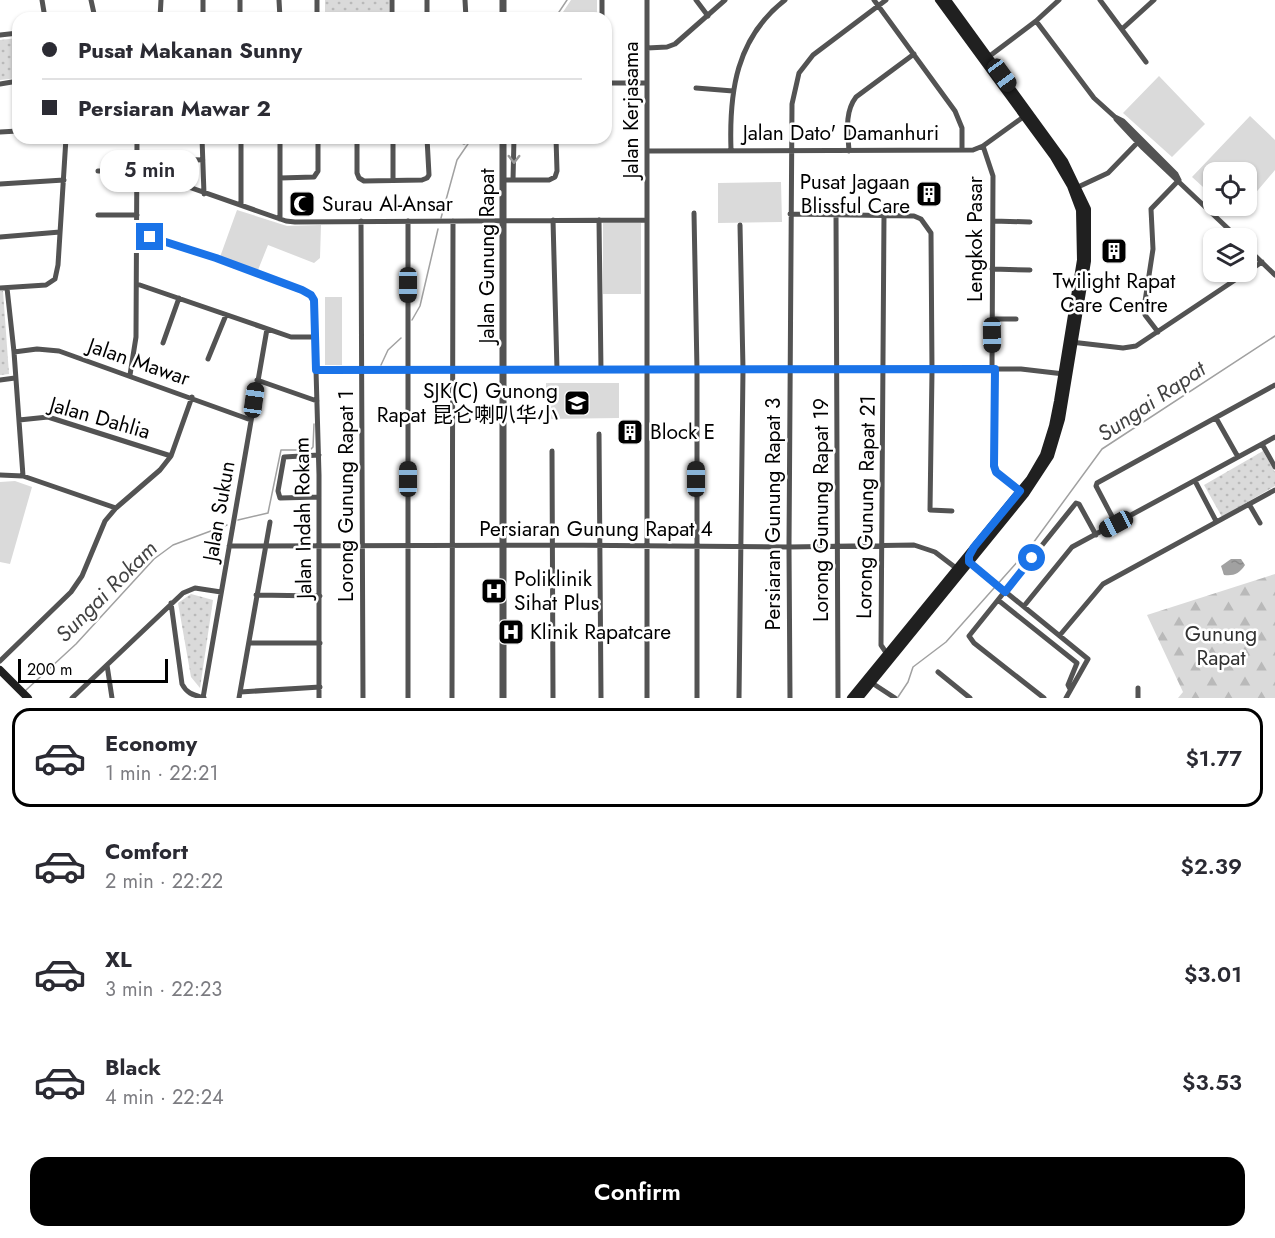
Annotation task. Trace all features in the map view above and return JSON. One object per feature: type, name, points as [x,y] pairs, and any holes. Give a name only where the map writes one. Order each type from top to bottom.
[{"type":"main road","points":[[946,2],[1064,161],[1087,209],[1087,261],[1071,342]]},
{"type":"main road","points":[[851,698],[869,681],[969,562],[1024,494],[1050,456],[1061,418],[1081,260],[1080,210],[1071,186],[1027,114]]},
{"type":"main road","points":[[859,698],[887,654],[1020,491],[1044,454],[1066,375]]},
{"type":"main road","points":[[969,562],[969,556],[974,547]]},
{"type":"main road","points":[[957,568],[964,562],[969,562]]},
{"type":"main road","points":[[0,670],[28,698]]},
{"type":"street","name":"Jalan Kerjasama","points":[[647,0],[647,698]]},
{"type":"street","points":[[696,0],[708,16]]},
{"type":"street","points":[[646,48],[667,47],[675,44],[725,0]]},
{"type":"street","points":[[732,150],[730,123],[736,72],[754,33],[785,0]]},
{"type":"street","points":[[874,0],[960,120],[963,135],[962,150]]},
{"type":"street","name":"Persiaran Gunung Rapat 3","points":[[790,698],[789,369],[792,104],[799,73],[813,55],[886,0]]},
{"type":"street","points":[[986,58],[1036,21],[1059,0]]},
{"type":"street","points":[[1100,0],[1146,62]]},
{"type":"street","points":[[1122,29],[1154,0]]},
{"type":"street","points":[[1036,21],[1089,92],[1176,174],[1179,180],[1228,228]]},
{"type":"street","points":[[849,151],[848,119],[851,104],[856,97],[914,54]]},
{"type":"street","points":[[612,83],[647,83]]},
{"type":"street","points":[[696,88],[733,91]]},
{"type":"street","name":"Jalan Dato' Damanhuri","points":[[648,151],[973,150],[1027,114]]},
{"type":"street","points":[[1078,187],[1108,173],[1139,140]]},
{"type":"street","points":[[23,476],[14,352],[3,288],[46,285],[55,279],[58,265],[66,144]]},
{"type":"street","points":[[130,375],[136,337],[137,144]]},
{"type":"street","points":[[202,144],[204,194]]},
{"type":"street","points":[[241,144],[241,205]]},
{"type":"street","points":[[280,144],[280,219]]},
{"type":"street","points":[[280,178],[314,177],[318,171],[318,144]]},
{"type":"street","points":[[357,144],[357,173],[364,181],[427,178],[429,175],[427,144]]},
{"type":"street","points":[[393,144],[393,180]]},
{"type":"street","name":"Jalan Gunung Rapat","points":[[503,144],[503,698]]},
{"type":"street","points":[[513,180],[514,144]]},
{"type":"street","points":[[503,180],[549,180],[555,177],[556,144]]},
{"type":"street","name":"Lengkok Pasar","points":[[982,146],[993,176],[994,466],[996,472],[1020,491]]},
{"type":"street","points":[[137,159],[202,160]]},
{"type":"street","points":[[98,171],[163,178],[204,194],[295,222],[647,220]]},
{"type":"street","points":[[0,184],[64,180]]},
{"type":"street","points":[[1158,332],[1145,315],[1144,308],[1153,249],[1151,209],[1179,180]]},
{"type":"street","points":[[694,213],[697,369],[697,698]]},
{"type":"street","points":[[790,214],[914,216],[921,219],[931,233],[930,510],[952,511]]},
{"type":"street","name":"Lorong Gunung Rapat 19","points":[[836,214],[838,698]]},
{"type":"street","points":[[98,215],[137,215]]},
{"type":"street","name":"Lorong Gunung Rapat 21","points":[[884,215],[881,645],[887,654]]},
{"type":"street","points":[[553,220],[556,370]]},
{"type":"street","points":[[599,220],[601,370]]},
{"type":"street","name":"Lorong Gunung Rapat 1","points":[[361,221],[363,698]]},
{"type":"street","points":[[408,221],[408,698]]},
{"type":"street","points":[[452,698],[453,221]]},
{"type":"street","points":[[993,221],[1030,222]]},
{"type":"street","points":[[740,225],[743,369],[740,698]]},
{"type":"street","points":[[0,237],[60,232]]},
{"type":"street","name":"Jalan Indah Rokam","points":[[138,234],[216,258],[302,290],[311,295],[314,300],[319,455],[319,698]]},
{"type":"street","points":[[1257,257],[1275,275]]},
{"type":"street","points":[[1071,342],[1130,348],[1158,332],[1262,262]]},
{"type":"street","points":[[992,269],[1030,270]]},
{"type":"street","points":[[137,284],[291,337],[315,337]]},
{"type":"street","points":[[163,343],[179,298]]},
{"type":"street","points":[[208,359],[226,315]]},
{"type":"street","points":[[992,318],[1016,319]]},
{"type":"street","name":"Jalan Sukun","points":[[204,698],[267,329]]},
{"type":"street","name":"Jalan Mawar","points":[[14,352],[48,349],[130,375],[252,420]]},
{"type":"street","points":[[316,370],[1021,369],[1066,375]]},
{"type":"street","points":[[0,380],[15,378]]},
{"type":"street","points":[[257,380],[318,400]]},
{"type":"street","points":[[1116,524],[1096,486],[1097,483],[1275,385]]},
{"type":"street","points":[[0,661],[71,592],[82,576],[105,521],[116,508],[160,470],[171,456],[192,398]]},
{"type":"street","name":"Jalan Dahlia","points":[[19,420],[38,417],[56,419],[171,456]]},
{"type":"street","points":[[1216,418],[1238,457]]},
{"type":"street","points":[[599,434],[601,698]]},
{"type":"street","points":[[1024,606],[1069,551],[1096,534],[1275,437]]},
{"type":"street","points":[[1262,444],[1275,467]]},
{"type":"street","points":[[552,451],[554,698]]},
{"type":"street","points":[[319,455],[289,455],[284,458],[278,496],[280,498],[319,497]]},
{"type":"street","points":[[0,475],[23,476],[116,508]]},
{"type":"street","points":[[1195,481],[1216,521]]},
{"type":"street","points":[[1060,635],[1103,584],[1275,490]]},
{"type":"street","points":[[1044,698],[968,638],[998,600],[1002,589],[1076,503],[1096,534]]},
{"type":"street","points":[[1249,504],[1260,523]]},
{"type":"street","points":[[270,522],[240,695],[320,687]]},
{"type":"street","name":"Persiaran Gunung Rapat 4","points":[[229,546],[883,547],[914,545],[935,552],[957,568]]},
{"type":"street","points":[[969,562],[1088,659],[1065,698]]},
{"type":"street","points":[[72,698],[171,603],[189,590],[195,588],[221,592]]},
{"type":"street","points":[[256,595],[320,596]]},
{"type":"street","points":[[998,600],[1077,663],[1068,685],[1070,689]]},
{"type":"street","points":[[171,603],[182,684],[192,695],[204,698]]},
{"type":"street","points":[[249,644],[320,644]]},
{"type":"street","points":[[107,665],[112,698]]},
{"type":"street","points":[[938,672],[970,698]]},
{"type":"street","points":[[869,681],[893,697]]},
{"type":"street","points":[[1138,688],[1138,698]]},
{"type":"green space","points":[[325,0],[389,0],[389,12],[325,12]]},
{"type":"green space","points":[[571,0],[597,0],[597,12],[563,12]]},
{"type":"green space","points":[[12,39],[12,79],[0,80],[0,40]]},
{"type":"green space","points":[[1159,76],[1205,124],[1172,157],[1123,113]]},
{"type":"green space","points":[[1250,116],[1275,140],[1275,170],[1257,191],[1257,162],[1206,162]]},
{"type":"green space","points":[[1203,165],[1203,187],[1192,177]]},
{"type":"green space","points":[[781,182],[782,222],[718,223],[718,183]]},
{"type":"green space","points":[[237,210],[287,226],[321,225],[320,258],[314,263],[268,245],[258,270],[220,257]]},
{"type":"green space","points":[[603,223],[641,223],[641,294],[603,294]]},
{"type":"green space","points":[[0,291],[3,291],[9,374],[0,375]]},
{"type":"green space","points":[[325,297],[342,297],[342,365],[325,365]]},
{"type":"green space","points":[[546,383],[619,383],[619,418],[546,419]]},
{"type":"green space","points":[[1263,451],[1275,472],[1275,486],[1222,517],[1204,485]]},
{"type":"green space","points":[[15,481],[32,487],[10,564],[0,562],[0,482]]},
{"type":"green space","name":"Gunung Rapat","points":[[1275,574],[1275,698],[1178,698],[1183,692],[1147,615]]},
{"type":"green space","points":[[191,594],[213,600],[200,688],[191,677],[178,603]]},
{"type":"water","points":[[1231,559],[1241,559],[1245,565],[1236,574],[1224,575],[1221,566]]},
{"type":"waterway","points":[[559,12],[567,0]]},
{"type":"waterway","points":[[441,218],[457,160],[468,144]]},
{"type":"waterway","points":[[412,320],[420,306],[438,229]]},
{"type":"waterway","name":"Sungai Rapat","points":[[898,697],[908,682],[913,667],[946,642],[1028,550],[1102,449],[1275,336]]},
{"type":"waterway","points":[[381,365],[388,350],[401,338]]},
{"type":"waterway","points":[[238,520],[268,513],[281,450],[310,450],[313,447],[314,424]]},
{"type":"waterway","name":"Sungai Rokam","points":[[25,691],[76,644],[154,559],[173,545],[227,525]]},
{"type":"place","name":"Pusat Jagaan Blissful Care","points":[[929,194]]},
{"type":"place","name":"Surau Al-Ansar","points":[[302,204]]},
{"type":"place","name":"Twilight Rapat Care Centre","points":[[1114,251]]},
{"type":"place","name":"SJK(C) Gunong Rapat 昆仑喇叭华小","points":[[577,403]]},
{"type":"place","name":"Block E","points":[[630,432]]},
{"type":"place","name":"Poliklinik Sihat Plus","points":[[494,591]]},
{"type":"place","name":"Klinik Rapatcare","points":[[511,632]]},
{"type":"route","points":[[150,237],[216,258],[311,295],[314,300],[316,370],[995,369],[994,466],[996,472],[1020,491],[974,547],[969,556],[969,562],[1005,592],[1032,558]]}]
